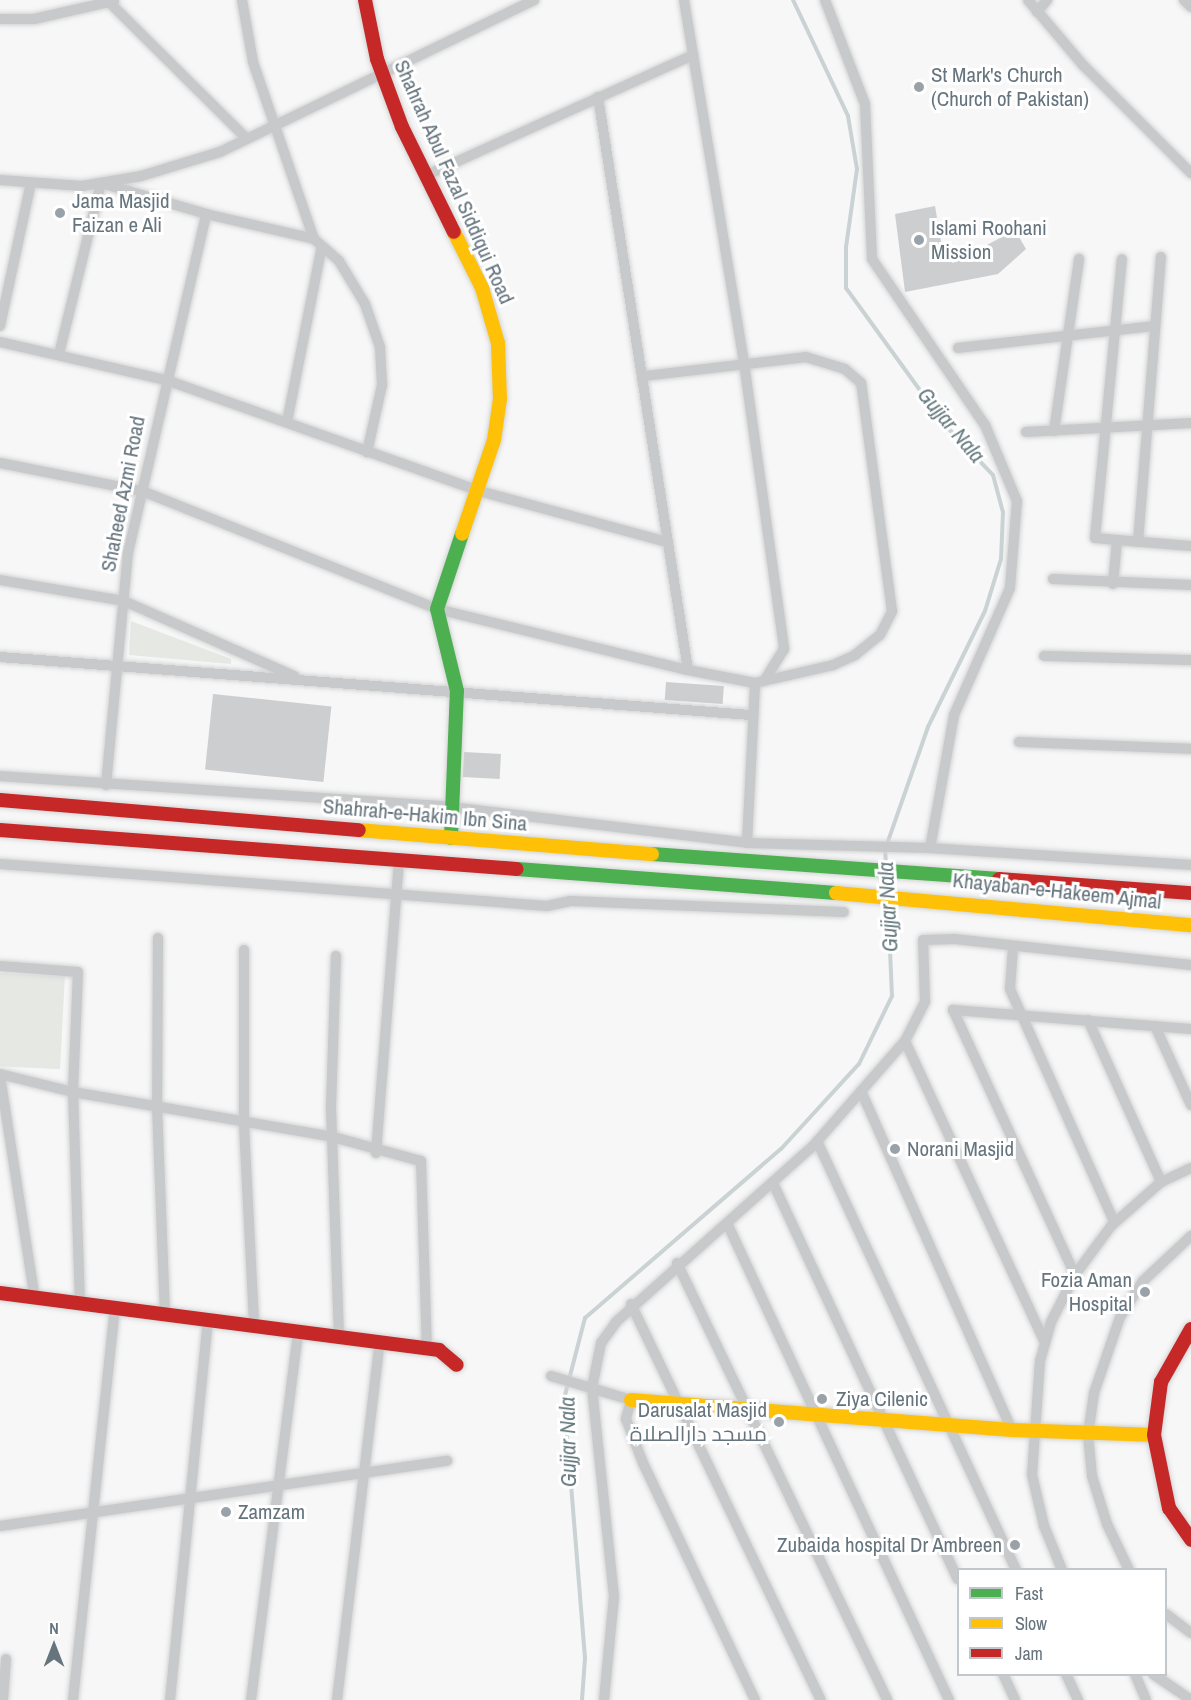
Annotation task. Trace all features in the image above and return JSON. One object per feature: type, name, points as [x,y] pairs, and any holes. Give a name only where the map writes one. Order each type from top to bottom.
[{"type":"main road","name":"Shahrah Abul Fazal Siddiqui Road","points":[[365,0],[382,70],[425,176],[482,288],[498,343],[500,399],[479,490],[437,609]]},
{"type":"main road","points":[[437,609],[457,691],[451,838]]},
{"type":"main road","name":"Shahrah-e-Hakim Ibn Sina","points":[[0,798],[451,838],[929,875]]},
{"type":"main road","points":[[0,831],[399,862]]},
{"type":"main road","name":"Khayaban-e-Hakeem Ajmal","points":[[399,862],[918,899],[1191,925]]},
{"type":"main road","name":"Khayaban-e-Hakeem Ajmal","points":[[929,875],[1191,893]]},
{"type":"main road","points":[[0,1293],[34,1294],[208,1320],[427,1348],[439,1350],[457,1365]]},
{"type":"main road","points":[[1191,1329],[1161,1382],[1154,1435],[1169,1508],[1191,1539]]},
{"type":"main road","points":[[631,1400],[884,1418],[1012,1430],[1089,1435],[1154,1435]]},
{"type":"street","points":[[242,0],[253,62],[318,243],[287,422]]},
{"type":"street","points":[[0,180],[31,183],[101,183],[141,176],[247,139],[382,70],[534,0]]},
{"type":"street","points":[[684,0],[744,363],[784,649],[760,681],[751,715],[747,843]]},
{"type":"street","points":[[825,0],[865,104],[873,259],[985,425],[1017,501],[1010,588],[954,715],[930,848]]},
{"type":"street","points":[[1028,0],[1083,65],[1191,173]]},
{"type":"street","points":[[1037,12],[1047,0]]},
{"type":"street","points":[[1184,0],[1191,7]]},
{"type":"street","points":[[0,19],[34,19],[111,1],[247,139]]},
{"type":"street","points":[[425,176],[693,56]]},
{"type":"street","points":[[598,97],[644,376],[667,542],[688,670]]},
{"type":"street","points":[[0,326],[31,183]]},
{"type":"street","points":[[101,183],[206,214],[318,243],[339,261],[365,304],[380,346],[382,385],[367,452]]},
{"type":"street","points":[[59,354],[101,183]]},
{"type":"street","name":"Shaheed Azmi Road","points":[[106,785],[120,666],[128,553],[206,214]]},
{"type":"street","points":[[1138,542],[1161,257]]},
{"type":"street","points":[[1054,431],[1079,259]]},
{"type":"street","points":[[1122,259],[1095,538],[1191,546]]},
{"type":"street","points":[[958,348],[1155,326]]},
{"type":"street","points":[[0,342],[166,380],[479,490],[667,542]]},
{"type":"street","points":[[0,463],[142,491],[437,609],[688,670],[760,681],[833,665],[855,655],[880,635],[892,610],[861,383],[845,369],[806,357],[644,376]]},
{"type":"street","points":[[1026,432],[1148,429],[1191,423]]},
{"type":"street","points":[[1113,584],[1117,540]]},
{"type":"street","points":[[1053,579],[1113,584],[1191,585]]},
{"type":"street","points":[[0,580],[124,601],[301,679]]},
{"type":"street","points":[[1044,656],[1191,660]]},
{"type":"street","points":[[0,657],[751,715]]},
{"type":"street","points":[[1019,742],[1191,749]]},
{"type":"street","points":[[0,776],[451,807],[747,843],[930,848],[1191,865]]},
{"type":"street","points":[[376,1152],[399,862]]},
{"type":"street","points":[[0,864],[547,906],[570,901],[844,912]]},
{"type":"street","points":[[158,938],[157,1106],[165,1312]]},
{"type":"street","points":[[604,1700],[614,1597],[587,1386],[601,1343],[631,1304],[727,1223],[817,1142],[905,1041],[925,1002],[923,940],[1191,965]]},
{"type":"street","points":[[1012,947],[1010,989],[1114,1222]]},
{"type":"street","points":[[244,950],[244,1125],[254,1325]]},
{"type":"street","points":[[336,956],[333,1137],[339,1337]]},
{"type":"street","points":[[0,966],[78,972],[73,1092],[80,1301]]},
{"type":"street","points":[[1075,1275],[953,1010],[1191,1029]]},
{"type":"street","points":[[1089,1020],[1161,1182]]},
{"type":"street","points":[[1155,1026],[1191,1105]]},
{"type":"street","points":[[905,1041],[1045,1343]]},
{"type":"street","points":[[34,1294],[0,1075],[73,1092],[157,1106],[244,1125],[333,1137],[376,1152],[421,1161],[427,1348]]},
{"type":"street","points":[[861,1091],[1012,1430]]},
{"type":"street","points":[[817,1142],[1016,1568]]},
{"type":"street","points":[[1062,1568],[1044,1526],[1032,1475],[1033,1431],[1045,1343],[1075,1275],[1114,1222],[1161,1182],[1191,1168]]},
{"type":"street","points":[[772,1183],[957,1577]]},
{"type":"street","points":[[727,1223],[949,1700]]},
{"type":"street","points":[[1129,1568],[1098,1495],[1089,1435],[1094,1393],[1120,1317],[1143,1281],[1191,1236]]},
{"type":"street","points":[[677,1263],[887,1700]]},
{"type":"street","points":[[631,1304],[682,1404],[821,1700]]},
{"type":"street","points":[[73,1700],[91,1513],[115,1306]]},
{"type":"street","points":[[170,1700],[208,1320]]},
{"type":"street","points":[[251,1700],[298,1331]]},
{"type":"street","points":[[338,1700],[380,1342]]},
{"type":"street","points":[[551,1376],[631,1400],[626,1419],[643,1463],[755,1700]]},
{"type":"street","points":[[0,1526],[447,1461]]},
{"type":"street","points":[[1167,1615],[1191,1633]]},
{"type":"street","points":[[3,1700],[6,1659]]},
{"type":"street","points":[[1004,1676],[1015,1700]]},
{"type":"street","points":[[1067,1676],[1078,1700]]},
{"type":"street","points":[[1136,1676],[1146,1700]]},
{"type":"street","points":[[1156,1676],[1191,1700]]},
{"type":"shaded area","points":[[131,621],[231,659],[231,664],[129,655]]},
{"type":"shaded area","points":[[0,973],[65,976],[60,1069],[0,1066]]},
{"type":"building","name":"Islami Roohani Mission","points":[[935,206],[943,253],[953,263],[1015,230],[1026,249],[998,274],[905,292],[895,214]]},
{"type":"building","points":[[666,682],[724,686],[723,704],[665,700]]},
{"type":"building","points":[[213,694],[331,706],[323,782],[205,770]]},
{"type":"building","points":[[464,752],[501,754],[500,779],[463,777]]},
{"type":"waterway","name":"Gujjar Nala","points":[[793,0],[848,116],[857,169],[846,247],[846,288],[946,426],[993,475],[1003,512],[1001,559],[985,611],[928,727],[885,850],[886,863]]},
{"type":"waterway","name":"Gujjar Nala","points":[[582,1700],[585,1658],[564,1399],[585,1318],[781,1149],[859,1064],[892,996],[888,904]]},
{"type":"traffic: fast","points":[[451,838],[457,691],[437,609],[462,534]]},
{"type":"traffic: fast","points":[[652,854],[999,879]]},
{"type":"traffic: fast","points":[[517,869],[836,893]]},
{"type":"traffic: slow","points":[[454,232],[482,288],[498,343],[500,399],[494,440],[462,534]]},
{"type":"traffic: slow","points":[[359,830],[652,854]]},
{"type":"traffic: slow","points":[[836,893],[1191,925]]},
{"type":"traffic: slow","points":[[631,1400],[1012,1430],[1154,1435]]},
{"type":"traffic: jam","points":[[365,0],[377,59],[402,127],[454,232]]},
{"type":"traffic: jam","points":[[0,800],[359,830]]},
{"type":"traffic: jam","points":[[0,830],[517,869]]},
{"type":"traffic: jam","points":[[999,879],[1191,893]]},
{"type":"traffic: jam","points":[[0,1293],[439,1350],[457,1365]]},
{"type":"traffic: jam","points":[[1191,1329],[1161,1382],[1154,1435],[1169,1508],[1191,1540]]},
{"type":"place","name":"St Mark's Church (Church of Pakistan)","points":[[919,87]]},
{"type":"place","name":"Jama Masjid Faizan e Ali","points":[[60,213]]},
{"type":"place","name":"Islami Roohani Mission","points":[[919,240]]},
{"type":"place","name":"Norani Masjid","points":[[895,1149]]},
{"type":"place","name":"Fozia Aman Hospital","points":[[1145,1292]]},
{"type":"place","name":"Ziya Cilenic","points":[[822,1399]]},
{"type":"place","name":"Darusalat Masjid مسجد دارالصلاة","points":[[779,1422]]},
{"type":"place","name":"Zamzam","points":[[226,1512]]},
{"type":"place","name":"Zubaida hospital Dr Ambreen","points":[[1015,1545]]}]
